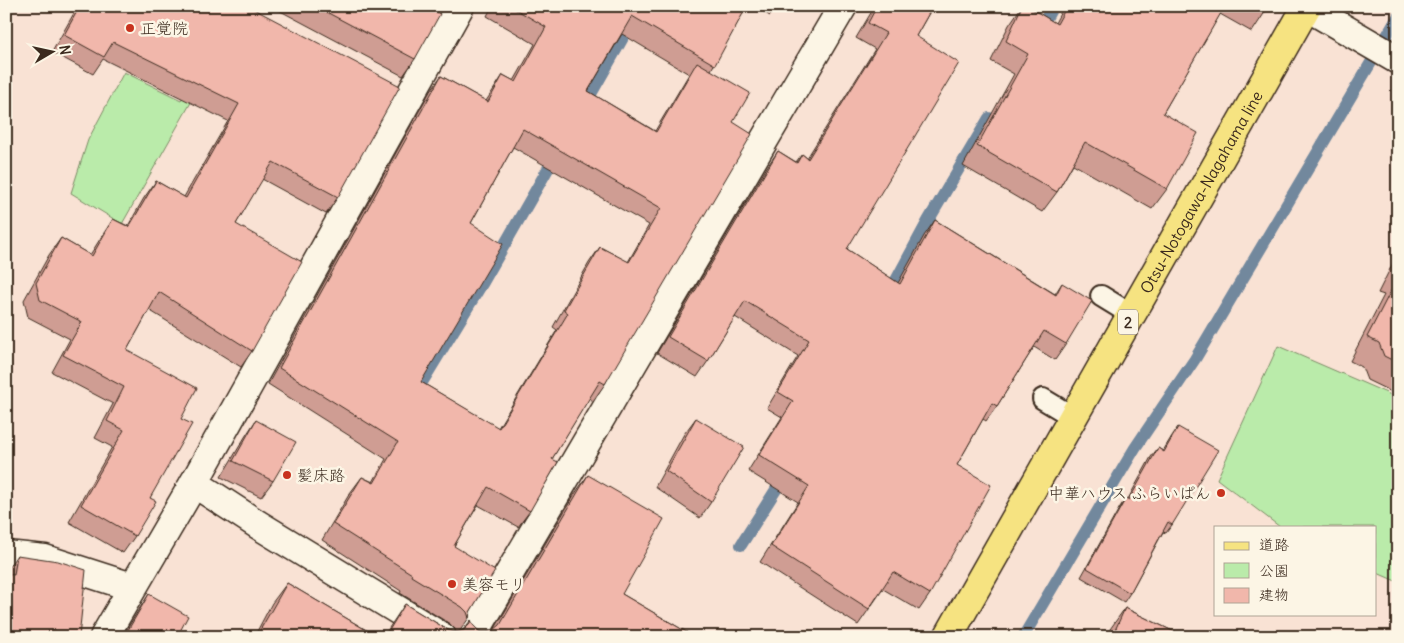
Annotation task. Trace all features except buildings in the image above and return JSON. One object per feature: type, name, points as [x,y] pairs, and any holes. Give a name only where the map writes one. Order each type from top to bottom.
[{"type":"main road","name":"Otsu-Notogawa-Nagahama line","points":[[948,637],[1307,7]]},
{"type":"street","points":[[104,637],[194,482],[460,6]]},
{"type":"street","points":[[472,637],[843,6]]},
{"type":"street","points":[[1307,7],[1396,59]]},
{"type":"street","points":[[384,83],[410,96]]},
{"type":"street","points":[[194,482],[257,524],[442,637]]},
{"type":"street","points":[[6,555],[45,559],[132,587]]},
{"type":"lane","points":[[1101,296],[1132,315]]},
{"type":"lane","points":[[1043,399],[1073,417]]},
{"type":"green space","points":[[197,71],[206,76],[122,224],[71,193],[88,140],[124,72],[181,100]]},
{"type":"green space","points":[[1278,346],[1398,398],[1398,582],[1376,572],[1376,526],[1279,526],[1217,479]]},
{"type":"waterway","points":[[583,108],[641,6]]},
{"type":"waterway","points":[[1039,31],[1053,6]]},
{"type":"waterway","points":[[1023,637],[1135,448],[1195,359],[1398,17]]},
{"type":"waterway","points":[[888,295],[928,221],[989,118]]},
{"type":"waterway","points":[[415,394],[482,284],[557,153]]},
{"type":"waterway","points":[[741,545],[777,488]]},
{"type":"place","name":"正覚院","points":[[130,28]]},
{"type":"place","name":"髪床路","points":[[287,475]]},
{"type":"place","name":"中華ハウス ふらいぱん","points":[[1221,493]]},
{"type":"place","name":"美容モリ","points":[[452,584]]}]
